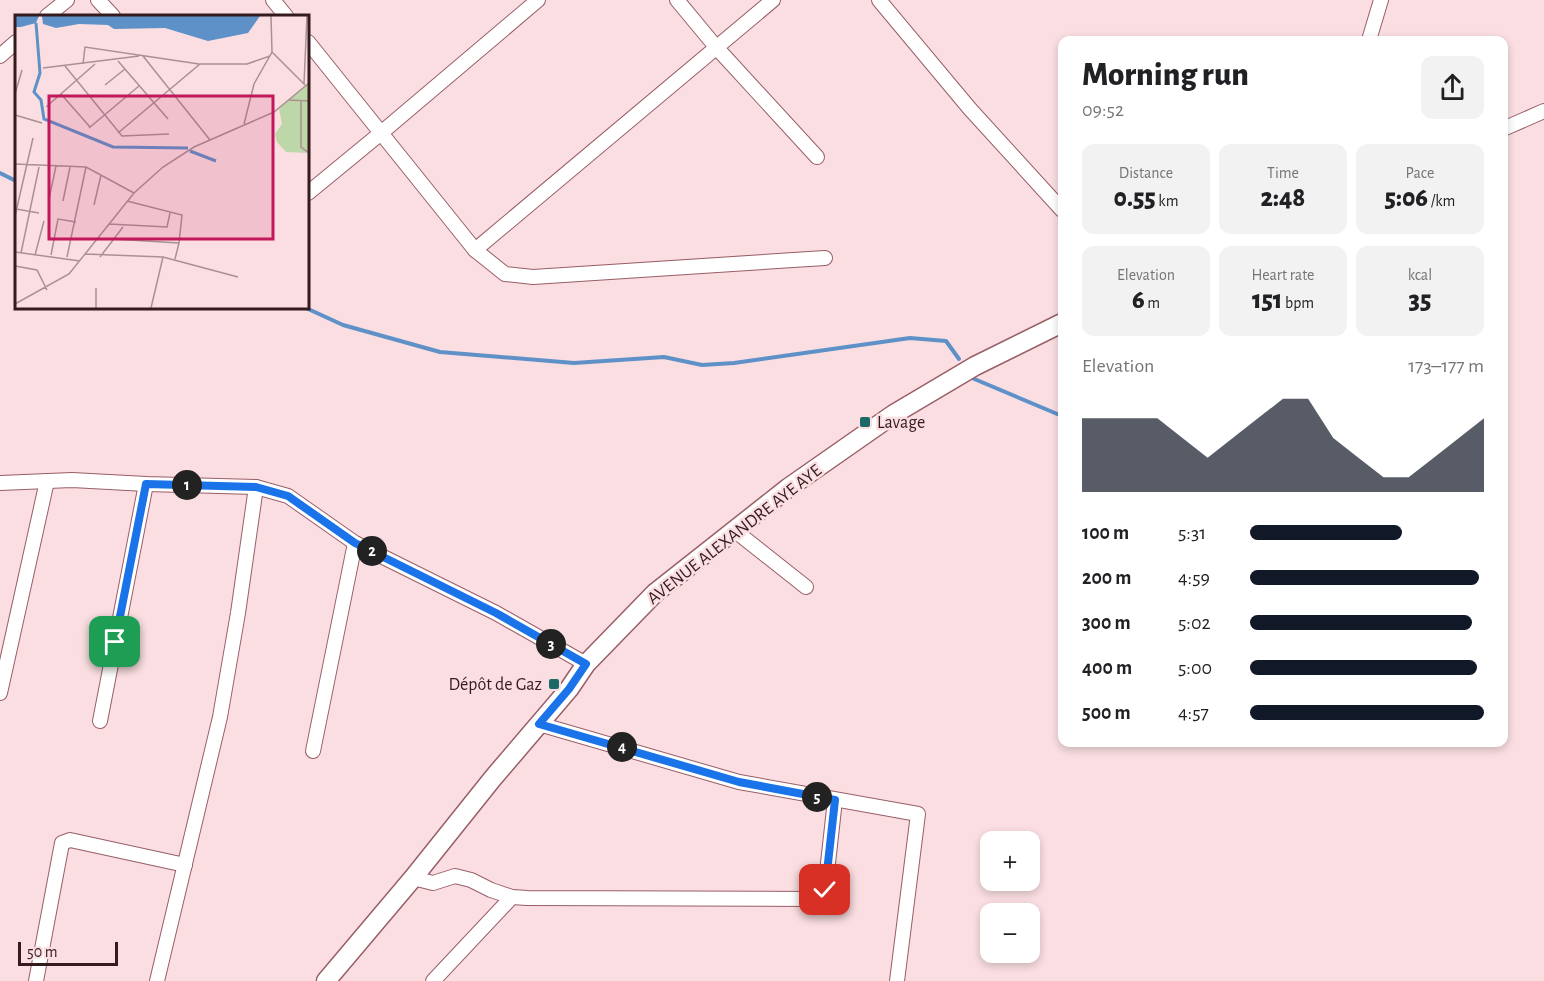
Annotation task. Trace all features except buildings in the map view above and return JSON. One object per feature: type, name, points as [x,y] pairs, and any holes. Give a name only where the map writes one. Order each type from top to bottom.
[{"type":"street","points":[[49,15],[67,0]]},
{"type":"street","points":[[98,0],[112,15]]},
{"type":"street","points":[[273,0],[285,15]]},
{"type":"street","points":[[309,192],[538,0]]},
{"type":"street","points":[[677,0],[716,47],[817,157]]},
{"type":"street","points":[[475,250],[773,0]]},
{"type":"street","points":[[879,0],[970,109],[1058,206]]},
{"type":"street","points":[[1370,36],[1381,0]]},
{"type":"street","points":[[0,56],[15,43]]},
{"type":"street","points":[[309,43],[475,250],[505,274],[533,277],[825,258]]},
{"type":"street","points":[[1508,127],[1544,111]]},
{"type":"street","name":"AVENUE ALEXANDRE AYE AYE","points":[[326,981],[569,689],[586,664],[655,593],[788,488],[894,414],[975,366],[1058,325]]},
{"type":"street","points":[[0,483],[72,480],[256,487],[288,496],[355,543],[496,613],[586,664]]},
{"type":"street","points":[[0,693],[47,481]]},
{"type":"street","points":[[100,721],[146,484]]},
{"type":"street","points":[[157,981],[219,717],[238,613],[256,487]]},
{"type":"street","points":[[734,530],[806,587]]},
{"type":"street","points":[[313,751],[355,543]]},
{"type":"street","points":[[539,724],[739,782],[918,814],[897,981]]},
{"type":"street","points":[[413,878],[433,883],[455,876],[512,897],[585,900],[814,899],[822,897],[825,890],[835,800]]},
{"type":"street","points":[[36,981],[62,843],[70,840],[184,865]]},
{"type":"street","points":[[433,981],[512,897]]},
{"type":"waterway","points":[[0,173],[15,180]]},
{"type":"waterway","points":[[308,309],[343,325],[440,352],[574,363],[664,357],[702,365],[734,363],[910,338],[946,341],[959,359]]},
{"type":"waterway","points":[[972,378],[1058,414]]},
{"type":"place","name":"Lavage","points":[[865,422]]},
{"type":"place","name":"Dépôt de Gaz","points":[[554,684]]},
{"type":"route","points":[[115,642],[146,484],[256,487],[288,496],[355,543],[496,613],[586,664],[569,689],[539,724],[739,782],[835,800],[825,890]]}]
